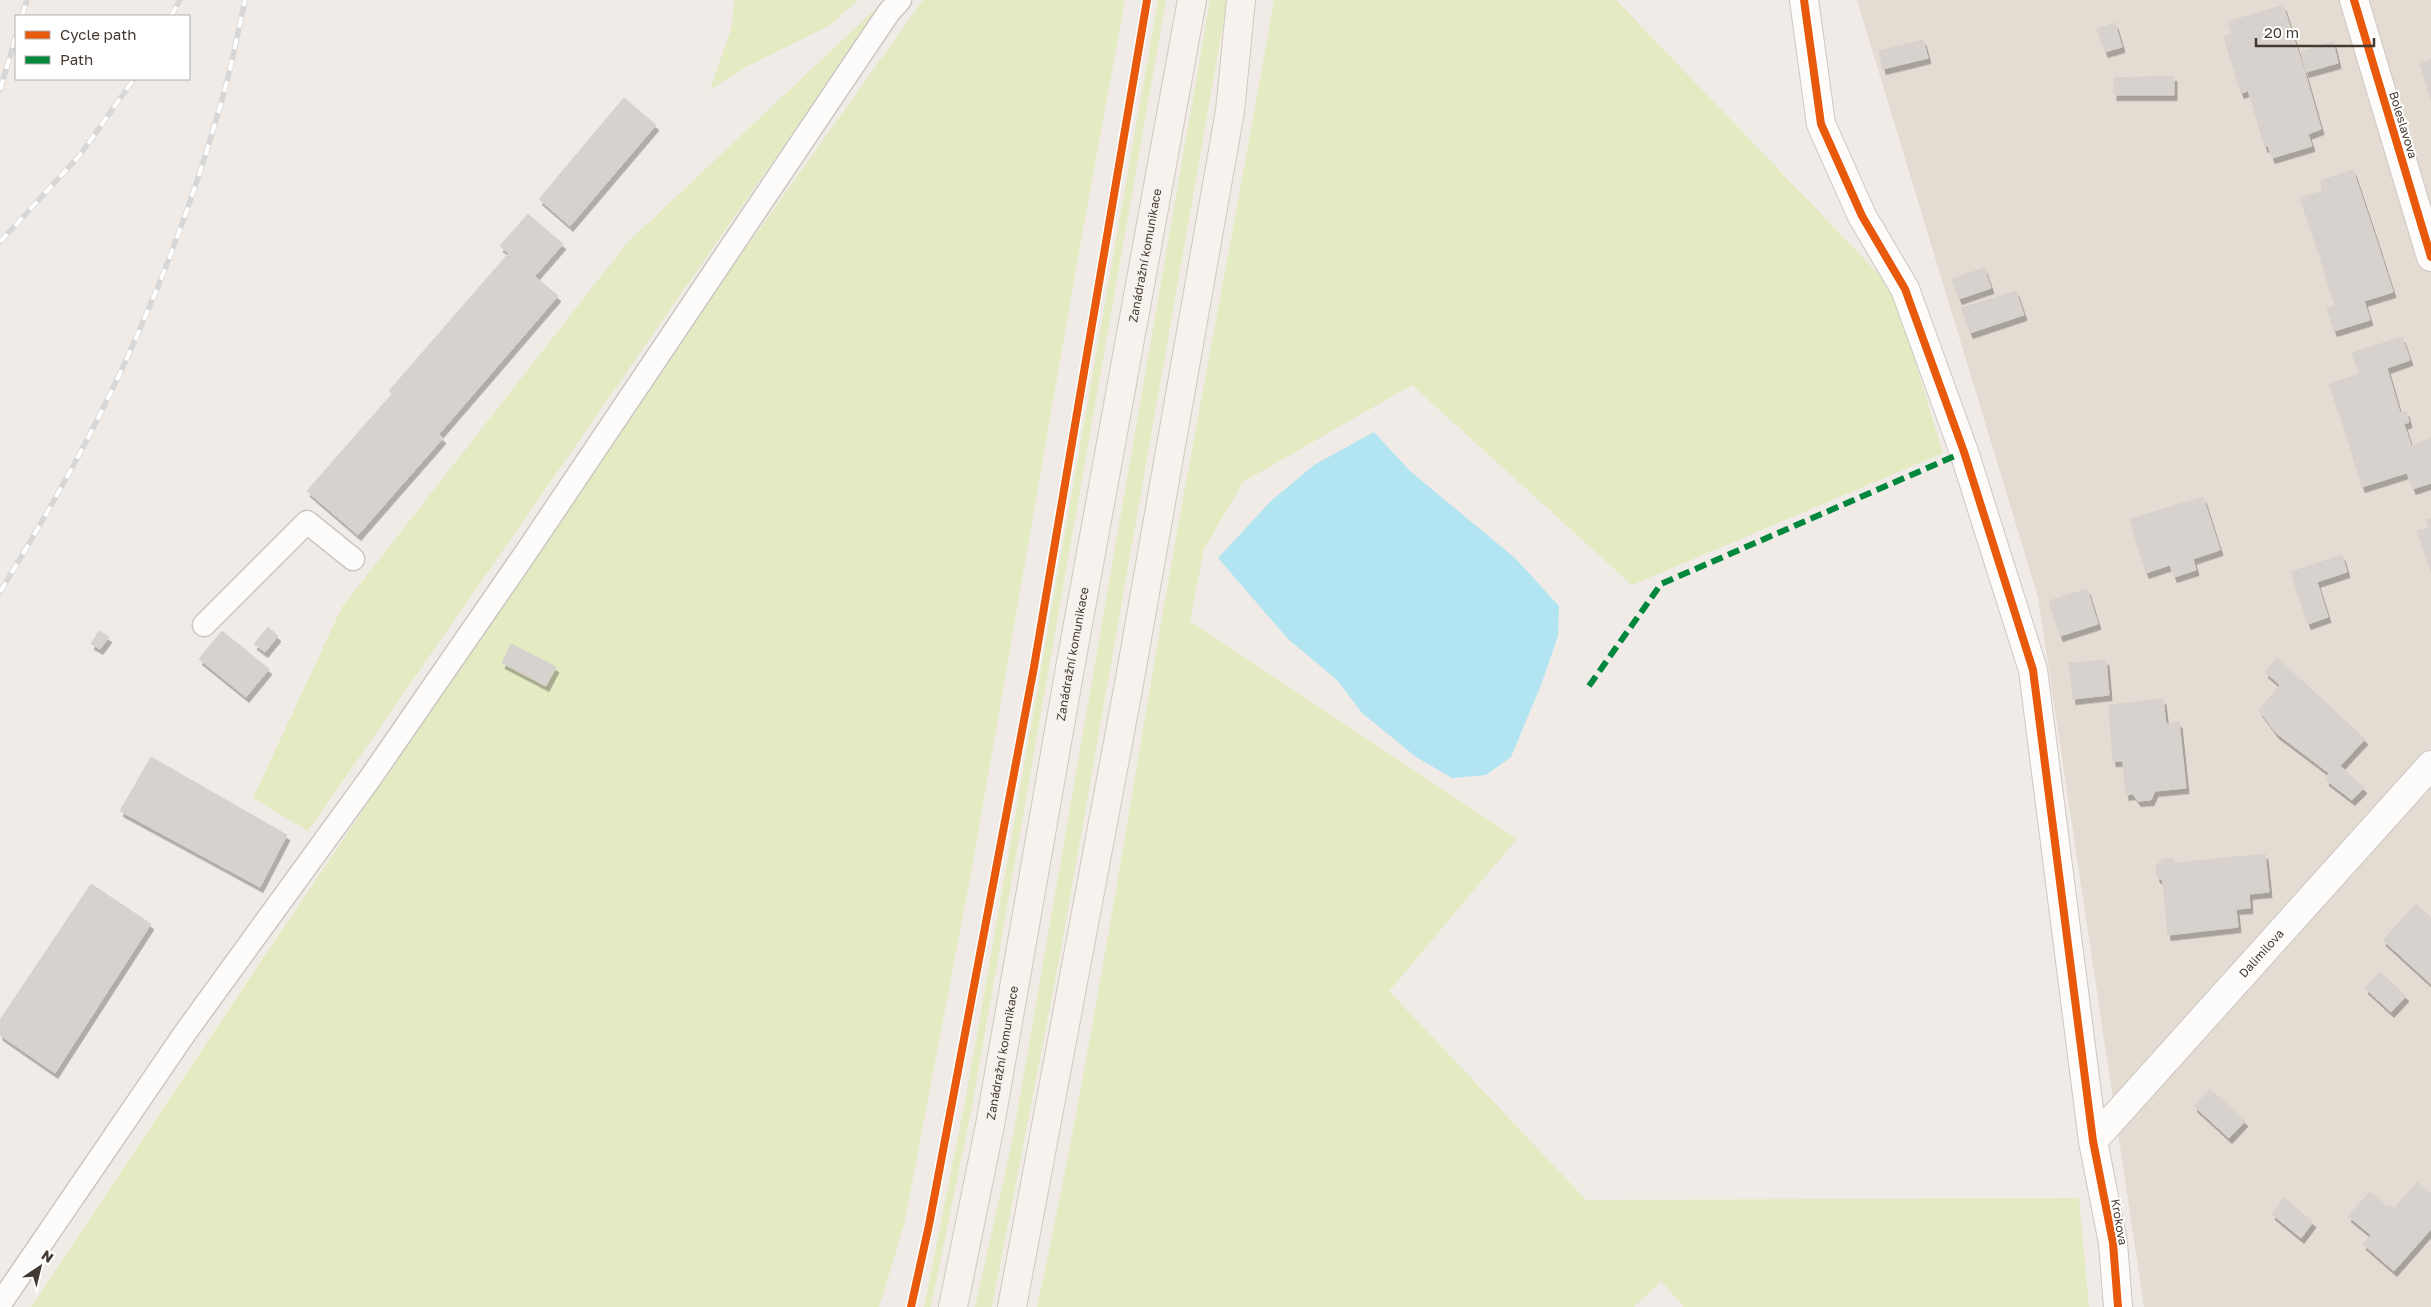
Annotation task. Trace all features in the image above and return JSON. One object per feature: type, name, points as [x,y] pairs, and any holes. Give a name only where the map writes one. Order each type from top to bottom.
[{"type":"main road","name":"Zanádražní komunikace","points":[[953,1307],[990,1126],[1072,659],[1192,0]]},
{"type":"main road","points":[[1012,1307],[1129,684],[1230,111],[1241,0]]},
{"type":"street","name":"Krokova","points":[[1804,0],[1821,124],[1862,216],[1905,289],[1964,452],[2033,670],[2093,1141],[2112,1243],[2118,1307]]},
{"type":"street","name":"Boleslavova","points":[[2354,0],[2431,257]]},
{"type":"street","name":"Dalimilova","points":[[2093,1141],[2431,765]]},
{"type":"lane","points":[[0,1304],[184,1032],[371,777],[516,567],[889,12],[900,0]]},
{"type":"lane","points":[[204,625],[307,522],[353,559]]},
{"type":"shaded area","points":[[1857,0],[2431,0],[2431,1307],[2144,1307],[2038,597]]},
{"type":"green space","points":[[734,0],[858,0],[829,26],[746,67],[710,90],[732,26]]},
{"type":"green space","points":[[885,0],[308,831],[253,798],[342,607],[627,243]]},
{"type":"green space","points":[[923,0],[1125,0],[1077,263],[972,868],[904,1225],[879,1307],[31,1307],[269,949],[711,297]]},
{"type":"green space","points":[[1158,0],[1166,0],[972,1107],[931,1307],[924,1307],[967,1091]]},
{"type":"green space","points":[[1210,0],[1226,0],[1226,8],[1060,955],[992,1307],[975,1307],[1012,1142]]},
{"type":"green space","points":[[1274,0],[1616,0],[1893,289],[1943,453],[1632,585],[1412,385],[1243,482],[1204,549],[1190,621],[1517,839],[1389,991],[1586,1200],[2079,1198],[2089,1307],[1684,1307],[1661,1281],[1634,1307],[1037,1307],[1094,1017],[1177,532]]},
{"type":"water","points":[[1374,432],[1410,471],[1515,558],[1559,606],[1558,636],[1541,685],[1511,757],[1486,775],[1452,778],[1416,757],[1362,713],[1337,680],[1288,639],[1218,558],[1271,501],[1314,465]]},
{"type":"building","points":[[2283,5],[2305,73],[2241,93],[2224,37],[2232,34],[2228,22]]},
{"type":"building","points":[[2115,23],[2122,47],[2105,52],[2097,29]]},
{"type":"building","points":[[1923,40],[1928,58],[1883,69],[1879,51]]},
{"type":"building","points":[[2333,42],[2338,63],[2306,72],[2301,52]]},
{"type":"building","points":[[2431,60],[2431,99],[2420,64]]},
{"type":"building","points":[[2305,73],[2321,129],[2308,134],[2312,146],[2272,158],[2268,146],[2265,147],[2248,90]]},
{"type":"building","points":[[2174,76],[2174,95],[2114,95],[2114,78]]},
{"type":"building","points":[[624,98],[656,125],[570,226],[539,199]]},
{"type":"building","points":[[2353,170],[2375,236],[2319,254],[2300,198],[2323,191],[2320,181]]},
{"type":"building","points":[[528,214],[563,244],[535,276],[500,246]]},
{"type":"building","points":[[2375,236],[2393,292],[2364,301],[2370,320],[2334,331],[2327,308],[2335,306],[2319,254]]},
{"type":"building","points":[[508,254],[558,296],[439,434],[389,391]]},
{"type":"building","points":[[1984,268],[1991,288],[1959,299],[1952,279]]},
{"type":"building","points":[[2016,291],[2024,315],[1970,333],[1962,308]]},
{"type":"building","points":[[2402,337],[2410,360],[2387,368],[2400,413],[2345,430],[2329,384],[2359,374],[2352,353]]},
{"type":"building","points":[[392,394],[443,438],[358,535],[307,491]]},
{"type":"building","points":[[2406,411],[2409,422],[2404,424],[2419,469],[2362,487],[2345,430]]},
{"type":"building","points":[[2431,439],[2431,483],[2413,489],[2407,473],[2419,469],[2411,446]]},
{"type":"building","points":[[2203,497],[2220,550],[2193,559],[2196,570],[2174,577],[2170,565],[2146,573],[2130,519]]},
{"type":"building","points":[[2431,519],[2431,571],[2417,531],[2429,528],[2426,520]]},
{"type":"building","points":[[2342,555],[2347,572],[2317,582],[2328,617],[2308,624],[2291,572]]},
{"type":"building","points":[[2087,589],[2098,624],[2060,636],[2049,601]]},
{"type":"building","points":[[268,627],[278,636],[265,652],[254,644]]},
{"type":"building","points":[[99,631],[109,637],[100,649],[91,644]]},
{"type":"building","points":[[222,631],[269,669],[246,697],[199,659]]},
{"type":"building","points":[[511,644],[556,667],[546,686],[502,663]]},
{"type":"building","points":[[2277,658],[2365,739],[2340,766],[2364,788],[2352,800],[2326,780],[2329,773],[2276,733],[2259,710],[2280,685],[2265,672]]},
{"type":"building","points":[[2106,660],[2109,695],[2073,699],[2069,663]]},
{"type":"building","points":[[2163,699],[2166,724],[2179,722],[2186,788],[2155,791],[2151,800],[2138,801],[2133,794],[2126,795],[2123,761],[2113,761],[2109,705]]},
{"type":"building","points":[[151,757],[287,835],[260,887],[120,811]]},
{"type":"building","points":[[2265,854],[2269,892],[2249,894],[2250,908],[2236,909],[2238,927],[2168,935],[2163,881],[2157,877],[2156,867],[2162,859],[2172,858],[2177,863]]},
{"type":"building","points":[[91,884],[151,924],[55,1073],[0,1035],[0,1020]]},
{"type":"building","points":[[2416,904],[2431,918],[2431,984],[2383,940]]},
{"type":"building","points":[[2380,972],[2406,996],[2391,1012],[2365,988]]},
{"type":"building","points":[[2210,1089],[2245,1121],[2229,1138],[2194,1106]]},
{"type":"building","points":[[2417,1182],[2431,1194],[2431,1229],[2394,1271],[2363,1244],[2371,1235],[2348,1216],[2370,1192],[2388,1207],[2390,1205],[2394,1209]]},
{"type":"building","points":[[2284,1198],[2313,1222],[2301,1238],[2272,1214]]},
{"type":"railway","points":[[22,15],[27,0]]},
{"type":"railway","points":[[172,15],[180,0]]},
{"type":"railway","points":[[0,592],[40,525],[96,423],[130,353],[188,208],[215,124],[245,0]]},
{"type":"railway","points":[[0,90],[15,39]]},
{"type":"railway","points":[[0,242],[80,155],[133,80]]},
{"type":"marked path","points":[[1589,686],[1661,584],[1964,452]]},
{"type":"cycle path","points":[[911,1307],[929,1225],[1034,667],[1147,0]]},
{"type":"cycle path","points":[[1804,0],[1821,124],[1862,216],[1905,289],[1964,452],[2033,670],[2093,1141],[2113,1243],[2118,1307]]},
{"type":"cycle path","points":[[2354,0],[2431,257]]}]
